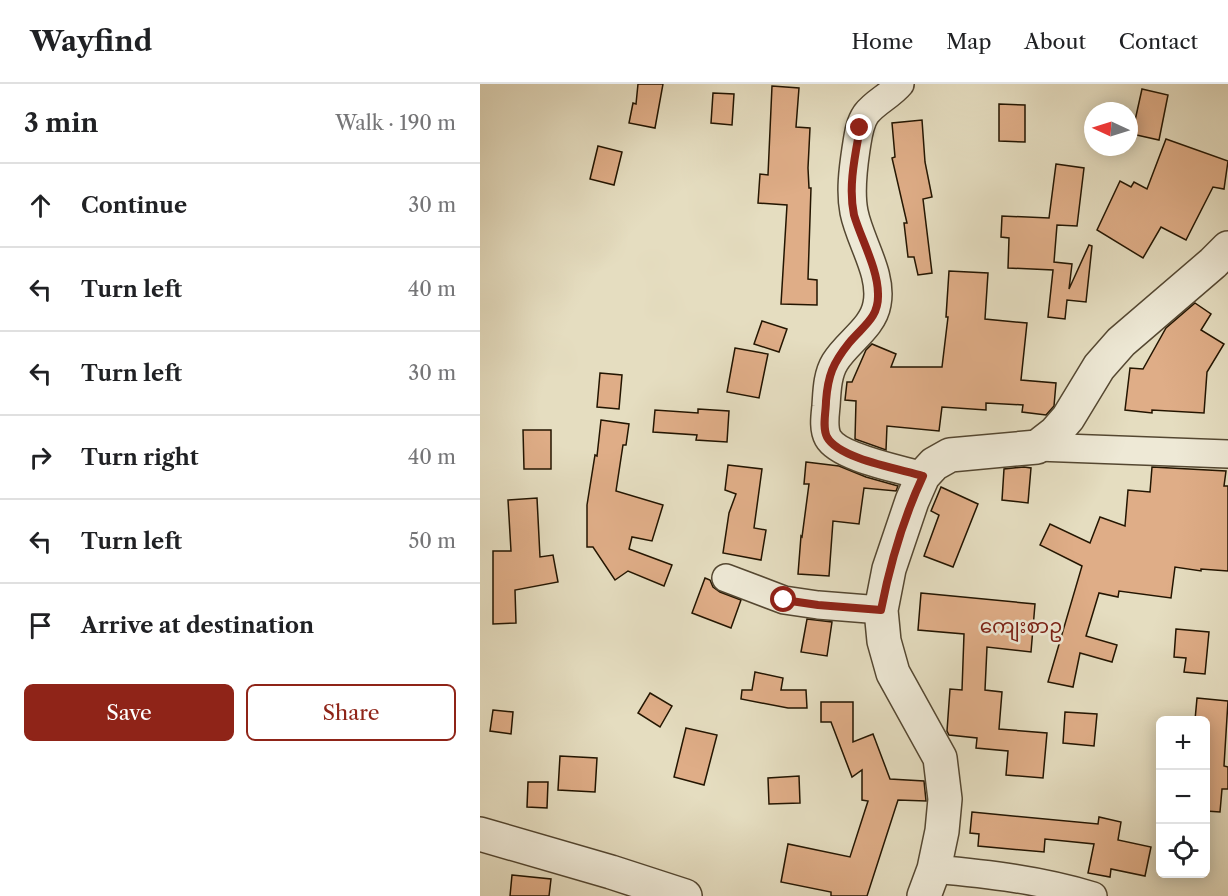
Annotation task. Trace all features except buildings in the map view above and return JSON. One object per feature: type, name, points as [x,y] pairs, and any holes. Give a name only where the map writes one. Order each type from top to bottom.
[{"type":"street","points":[[900,84],[892,94],[872,108],[865,116],[860,128],[852,201],[877,282],[877,306],[874,317],[851,340],[834,362],[828,382],[825,424],[826,436],[840,450],[856,457],[923,476]]},
{"type":"street","points":[[1037,447],[1055,434],[1068,418],[1099,367],[1122,342],[1228,248]]},
{"type":"street","points":[[1093,896],[1035,882],[988,874],[929,883],[942,831],[945,799],[940,758],[893,673],[884,641],[881,610],[889,569],[923,476],[934,464],[950,455],[1037,447],[1228,454]]},
{"type":"street","points":[[726,578],[784,600],[881,610]]},
{"type":"street","points":[[480,834],[685,896]]},
{"type":"district","name":"ကျေးစာဥ","points":[[1021,626]]},
{"type":"route","points":[[784,600],[881,610],[889,569],[923,476],[856,457],[840,450],[826,436],[830,372],[834,362],[851,340],[874,317],[877,306],[877,282],[852,201],[860,128]]}]
